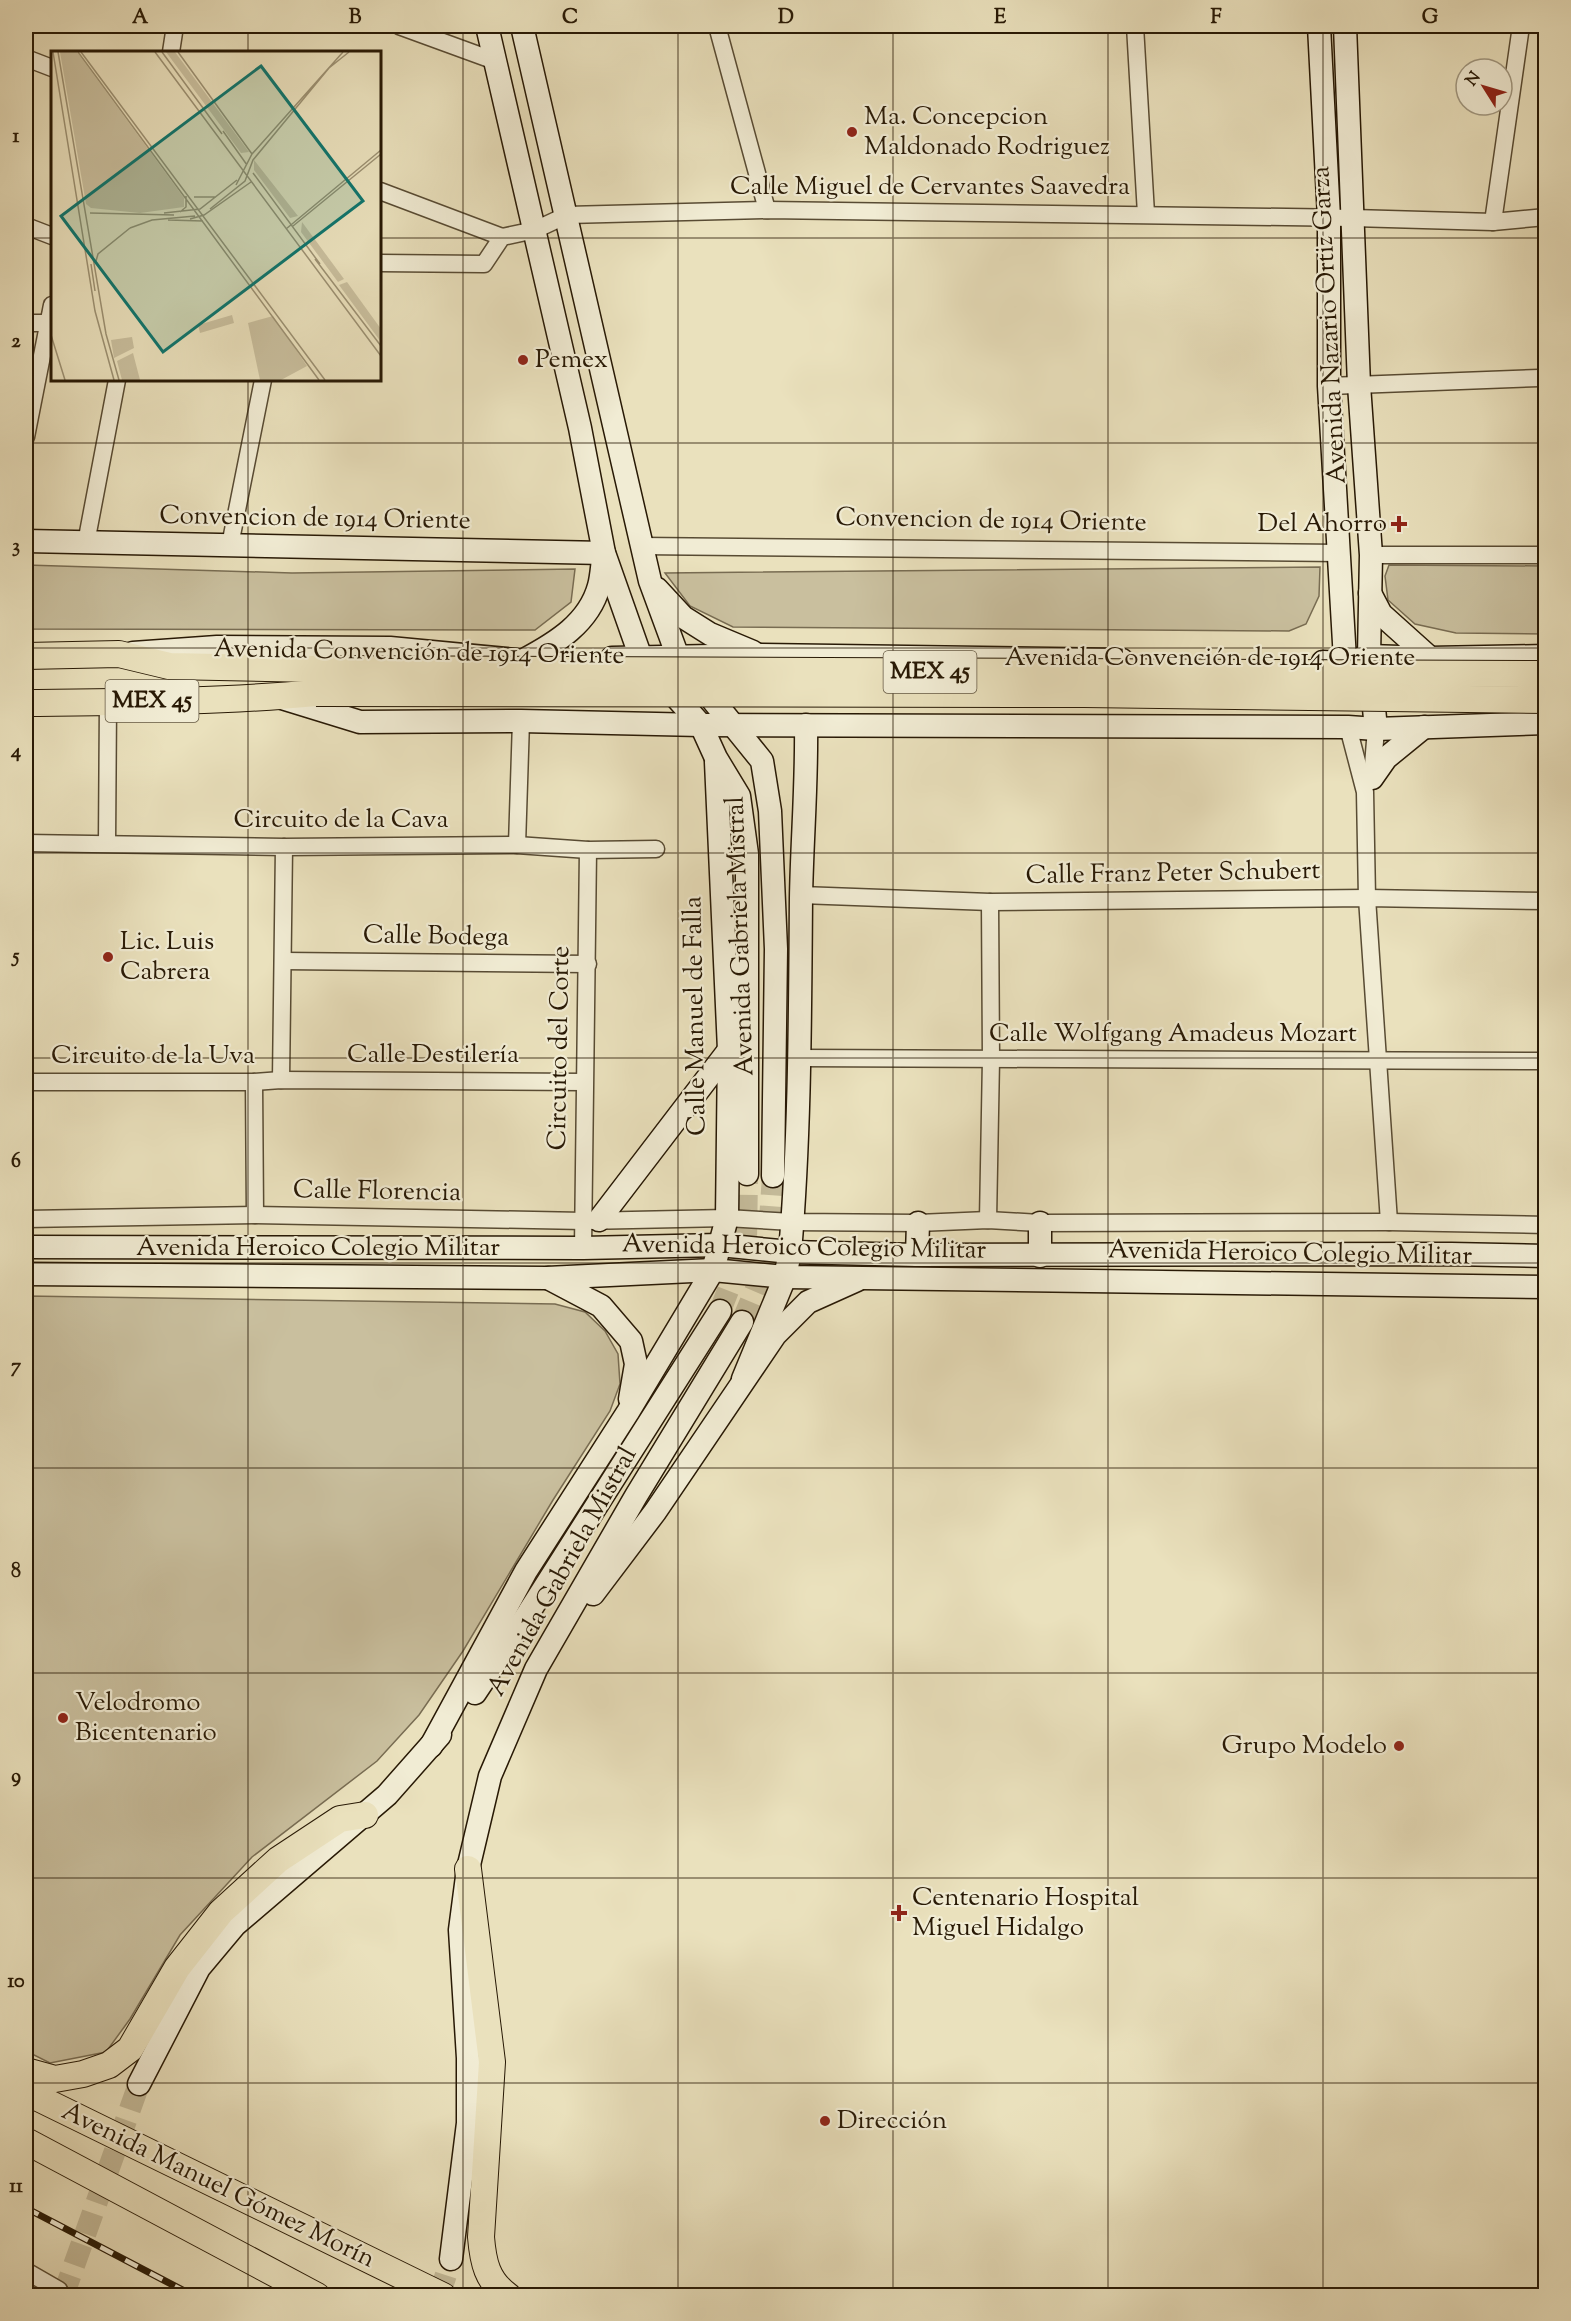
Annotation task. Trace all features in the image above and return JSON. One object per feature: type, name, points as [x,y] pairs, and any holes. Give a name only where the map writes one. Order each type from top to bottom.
[{"type":"main road","name":"Avenida Convención de 1914 Oriente","points":[[26,656],[119,654],[169,666],[316,681],[1545,700]]},
{"type":"main road","name":"Avenida Convención de 1914 Oriente","points":[[26,703],[278,696],[316,681],[1545,674]]},
{"type":"main road","points":[[26,2071],[55,2079],[83,2074],[109,2065],[130,2049],[177,1968],[221,1912],[287,1854],[340,1819],[365,1815]]},
{"type":"main road","points":[[468,1869],[492,2062],[481,2237],[482,2254],[486,2271],[497,2288],[508,2295]]},
{"type":"main road","name":"Avenida Manuel Gómez Morín","points":[[26,2092],[443,2295]]},
{"type":"main road","name":"Avenida Manuel Gómez Morín","points":[[26,2141],[317,2295]]},
{"type":"street","points":[[171,51],[175,26]]},
{"type":"street","points":[[399,26],[495,61]]},
{"type":"street","name":"Avenida Gabriela Mistral","points":[[487,26],[580,428],[603,553],[642,658],[701,726],[716,758],[739,796],[747,854],[747,1174]]},
{"type":"street","name":"Avenida Gabriela Mistral","points":[[522,26],[650,581],[678,657],[762,761],[770,811],[776,949],[773,1176]]},
{"type":"street","points":[[717,26],[767,210]]},
{"type":"street","points":[[1135,26],[1146,214]]},
{"type":"street","name":"Avenida Nazario Ortiz Garza","points":[[1319,26],[1329,218],[1329,386],[1348,727]]},
{"type":"street","name":"Avenida Nazario Ortiz Garza","points":[[1345,26],[1359,385],[1371,555],[1370,656],[1376,729]]},
{"type":"street","points":[[1492,222],[1521,26]]},
{"type":"street","points":[[26,58],[51,68]]},
{"type":"street","points":[[381,191],[502,237],[484,264],[381,263]]},
{"type":"street","name":"Calle Miguel de Cervantes Saavedra","points":[[502,237],[535,230],[567,215],[767,210],[1146,214],[1492,222],[1545,218]]},
{"type":"street","points":[[26,226],[51,236]]},
{"type":"street","points":[[26,437],[51,309]]},
{"type":"street","points":[[26,322],[47,323]]},
{"type":"street","points":[[1329,386],[1539,378]]},
{"type":"street","points":[[86,543],[117,381]]},
{"type":"street","points":[[230,545],[263,381]]},
{"type":"street","name":"Convencion de 1914 Oriente","points":[[26,541],[603,553]]},
{"type":"street","name":"Convencion de 1914 Oriente","points":[[641,546],[1340,553]]},
{"type":"street","points":[[524,660],[557,642],[583,619],[599,586],[603,553]]},
{"type":"street","points":[[1371,555],[1545,555]]},
{"type":"street","points":[[650,581],[683,617],[710,634],[760,655]]},
{"type":"street","points":[[1370,593],[1381,614],[1430,658]]},
{"type":"street","name":"Avenida Convención de 1914 Oriente","points":[[119,654],[217,647],[390,648],[524,660],[760,655],[1345,663],[1370,656],[1430,658],[1545,656]]},
{"type":"street","name":"Avenida Convención de 1914 Oriente","points":[[278,696],[360,722],[521,721],[701,726],[1348,727],[1376,729],[1545,723]]},
{"type":"street","points":[[107,843],[108,702]]},
{"type":"street","points":[[518,845],[521,721]]},
{"type":"street","points":[[743,1378],[785,1277],[790,1252],[801,1059],[801,895],[807,782],[806,726]]},
{"type":"street","points":[[1348,727],[1368,785]]},
{"type":"street","points":[[1368,785],[1386,758],[1424,727]]},
{"type":"street","points":[[1376,729],[1368,785],[1367,898],[1389,1222]]},
{"type":"street","name":"Calle Manuel de Falla","points":[[713,1270],[727,1218],[729,1050],[716,758]]},
{"type":"street","points":[[770,826],[807,782]]},
{"type":"street","name":"Circuito de la Cava","points":[[26,843],[285,847],[518,845],[588,850],[656,849]]},
{"type":"street","points":[[281,1080],[285,847]]},
{"type":"street","name":"Circuito del Corte","points":[[583,1248],[592,1221],[584,1082],[588,964],[588,850]]},
{"type":"street","name":"Calle Franz Peter Schubert","points":[[801,895],[990,902],[1367,898],[1545,902]]},
{"type":"street","points":[[987,1220],[991,1059],[990,902]]},
{"type":"street","name":"Calle Bodega","points":[[284,962],[588,964]]},
{"type":"street","points":[[592,1221],[729,1050]]},
{"type":"street","name":"Calle Wolfgang Amadeus Mozart","points":[[801,1059],[1545,1061]]},
{"type":"street","name":"Calle Destilería","points":[[281,1080],[584,1082]]},
{"type":"street","name":"Circuito de la Uva","points":[[26,1082],[281,1080]]},
{"type":"street","points":[[254,1082],[255,1215]]},
{"type":"street","name":"Calle Florencia","points":[[26,1220],[255,1215],[592,1221],[727,1218]]},
{"type":"street","name":"Avenida Heroico Colegio Militar","points":[[727,1218],[792,1222],[918,1223],[987,1220],[1040,1223],[1389,1222],[1545,1225]]},
{"type":"street","points":[[917,1255],[918,1223]]},
{"type":"street","points":[[1040,1223],[1040,1256]]},
{"type":"street","name":"Avenida Heroico Colegio Militar","points":[[26,1247],[583,1248],[720,1245],[790,1252],[917,1255],[1451,1254],[1545,1256]]},
{"type":"street","name":"Avenida Gabriela Mistral","points":[[431,1746],[526,1571],[628,1412],[713,1270]]},
{"type":"street","name":"Avenida Heroico Colegio Militar","points":[[26,1274],[547,1278],[713,1270],[785,1277],[1545,1287]]},
{"type":"street","points":[[536,1669],[655,1512],[743,1378],[775,1335],[808,1302],[866,1277]]},
{"type":"street","points":[[547,1278],[601,1306],[631,1341],[636,1364],[628,1412]]},
{"type":"street","name":"Avenida Gabriela Mistral","points":[[139,2084],[199,1968],[235,1924],[387,1796],[475,1692],[720,1311]]},
{"type":"street","name":"Avenida Gabriela Mistral","points":[[451,2259],[468,2123],[468,2058],[460,1930],[468,1869],[490,1776],[536,1669],[636,1496],[742,1322]]},
{"type":"street","points":[[26,2271],[58,2293]]},
{"type":"shaded area","points":[[26,565],[292,573],[575,569],[571,602],[535,630],[26,629]]},
{"type":"shaded area","points":[[1389,565],[1545,566],[1545,634],[1456,633],[1415,624],[1388,600],[1385,576]]},
{"type":"shaded area","points":[[1320,567],[1319,596],[1306,624],[1289,631],[733,627],[690,606],[665,573]]},
{"type":"shaded area","points":[[26,1296],[555,1304],[585,1312],[605,1331],[618,1354],[620,1384],[610,1411],[553,1500],[463,1651],[419,1715],[377,1761],[252,1857],[180,1935],[130,2019],[106,2052],[50,2063],[26,2051]]},
{"type":"tunnel","points":[[720,1311],[746,1244],[747,1174]]},
{"type":"tunnel","points":[[742,1322],[767,1263],[773,1176]]},
{"type":"tunnel","points":[[63,2296],[139,2084]]},
{"type":"tunnel","points":[[439,2296],[451,2259]]},
{"type":"railway","points":[[26,2208],[194,2296]]},
{"type":"place","name":"Ma. Concepcion Maldonado Rodriguez","points":[[852,132]]},
{"type":"place","name":"Pemex","points":[[523,360]]},
{"type":"place","name":"Del Ahorro","points":[[1399,524]]},
{"type":"place","name":"Lic. Luis Cabrera","points":[[108,957]]},
{"type":"place","name":"Velodromo Bicentenario","points":[[63,1718]]},
{"type":"place","name":"Grupo Modelo","points":[[1399,1746]]},
{"type":"place","name":"Centenario Hospital Miguel Hidalgo","points":[[899,1913]]},
{"type":"place","name":"Dirección","points":[[825,2121]]}]
